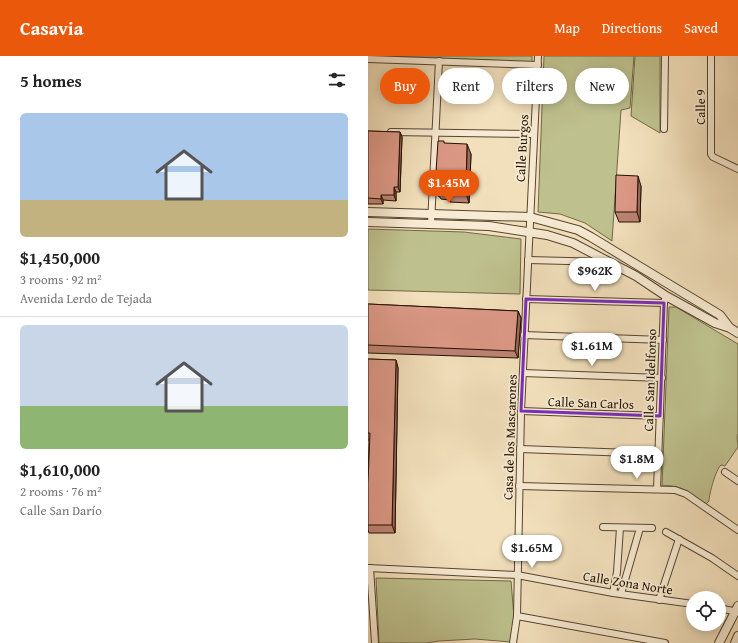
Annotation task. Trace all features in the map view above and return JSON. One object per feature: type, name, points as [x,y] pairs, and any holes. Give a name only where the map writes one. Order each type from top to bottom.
[{"type":"street","name":"Calle Burgos","points":[[529,232],[538,56]]},
{"type":"street","points":[[664,129],[665,56]]},
{"type":"street","name":"Calle 9","points":[[711,56],[711,151],[713,158],[738,169]]},
{"type":"street","points":[[368,59],[538,65]]},
{"type":"street","points":[[431,223],[439,61]]},
{"type":"street","points":[[383,131],[534,134]]},
{"type":"street","points":[[368,212],[530,217],[578,230],[720,315],[730,328]]},
{"type":"street","points":[[368,222],[489,226],[547,235],[573,243],[636,276],[665,299],[738,333]]},
{"type":"street","name":"Casa de los Mascarones","points":[[513,643],[517,616],[521,411],[529,232]]},
{"type":"street","points":[[528,260],[608,262]]},
{"type":"street","points":[[526,299],[665,299]]},
{"type":"street","name":"Calle San Idelfonso","points":[[658,489],[658,454],[665,299]]},
{"type":"street","points":[[524,335],[663,340]]},
{"type":"street","points":[[523,373],[662,378]]},
{"type":"street","name":"Calle San Carlos","points":[[521,411],[660,416]]},
{"type":"street","points":[[520,449],[658,454]]},
{"type":"street","points":[[725,472],[738,481]]},
{"type":"street","points":[[519,486],[675,490],[686,494],[738,530]]},
{"type":"street","points":[[603,527],[652,528]]},
{"type":"street","points":[[613,593],[617,572],[620,528]]},
{"type":"street","points":[[621,594],[640,528]]},
{"type":"street","points":[[666,532],[712,558],[738,576]]},
{"type":"street","points":[[658,600],[679,539]]},
{"type":"street","points":[[369,568],[375,643]]},
{"type":"street","name":"Calle Zona Norte","points":[[369,568],[517,575],[613,593],[686,603]]},
{"type":"street","points":[[617,572],[627,573]]},
{"type":"street","points":[[719,643],[737,610],[726,609]]},
{"type":"street","points":[[517,616],[665,643]]},
{"type":"street","points":[[735,643],[738,636]]},
{"type":"highlighted area","points":[[526,299],[664,303],[660,416],[521,411]]},
{"type":"green space","points":[[388,56],[532,56],[532,62]]},
{"type":"green space","points":[[544,56],[634,56],[630,108],[621,110],[612,241],[585,223],[560,214],[538,212],[542,104],[567,104],[567,68],[544,68]]},
{"type":"green space","points":[[635,56],[660,56],[660,133],[631,116]]},
{"type":"green space","points":[[368,229],[464,232],[521,239],[520,294],[368,290]]},
{"type":"green space","points":[[669,307],[676,307],[738,344],[738,447],[725,466],[721,465],[719,467],[713,482],[709,501],[705,505],[681,488],[662,486]]},
{"type":"green space","points":[[376,578],[511,581],[514,617],[511,642],[475,639],[426,643],[379,643]]},
{"type":"building","points":[[368,131],[400,132],[398,187],[394,187],[394,195],[381,195],[381,199],[368,198]]},
{"type":"building","points":[[438,141],[444,141],[444,143],[467,144],[466,193],[447,192],[447,190],[438,189],[438,187],[435,187]]},
{"type":"building","points":[[616,175],[638,176],[637,212],[615,212]]},
{"type":"building","points":[[368,304],[518,311],[515,351],[368,345]]},
{"type":"building","points":[[368,359],[396,360],[392,525],[368,525],[370,433],[368,433]]}]
